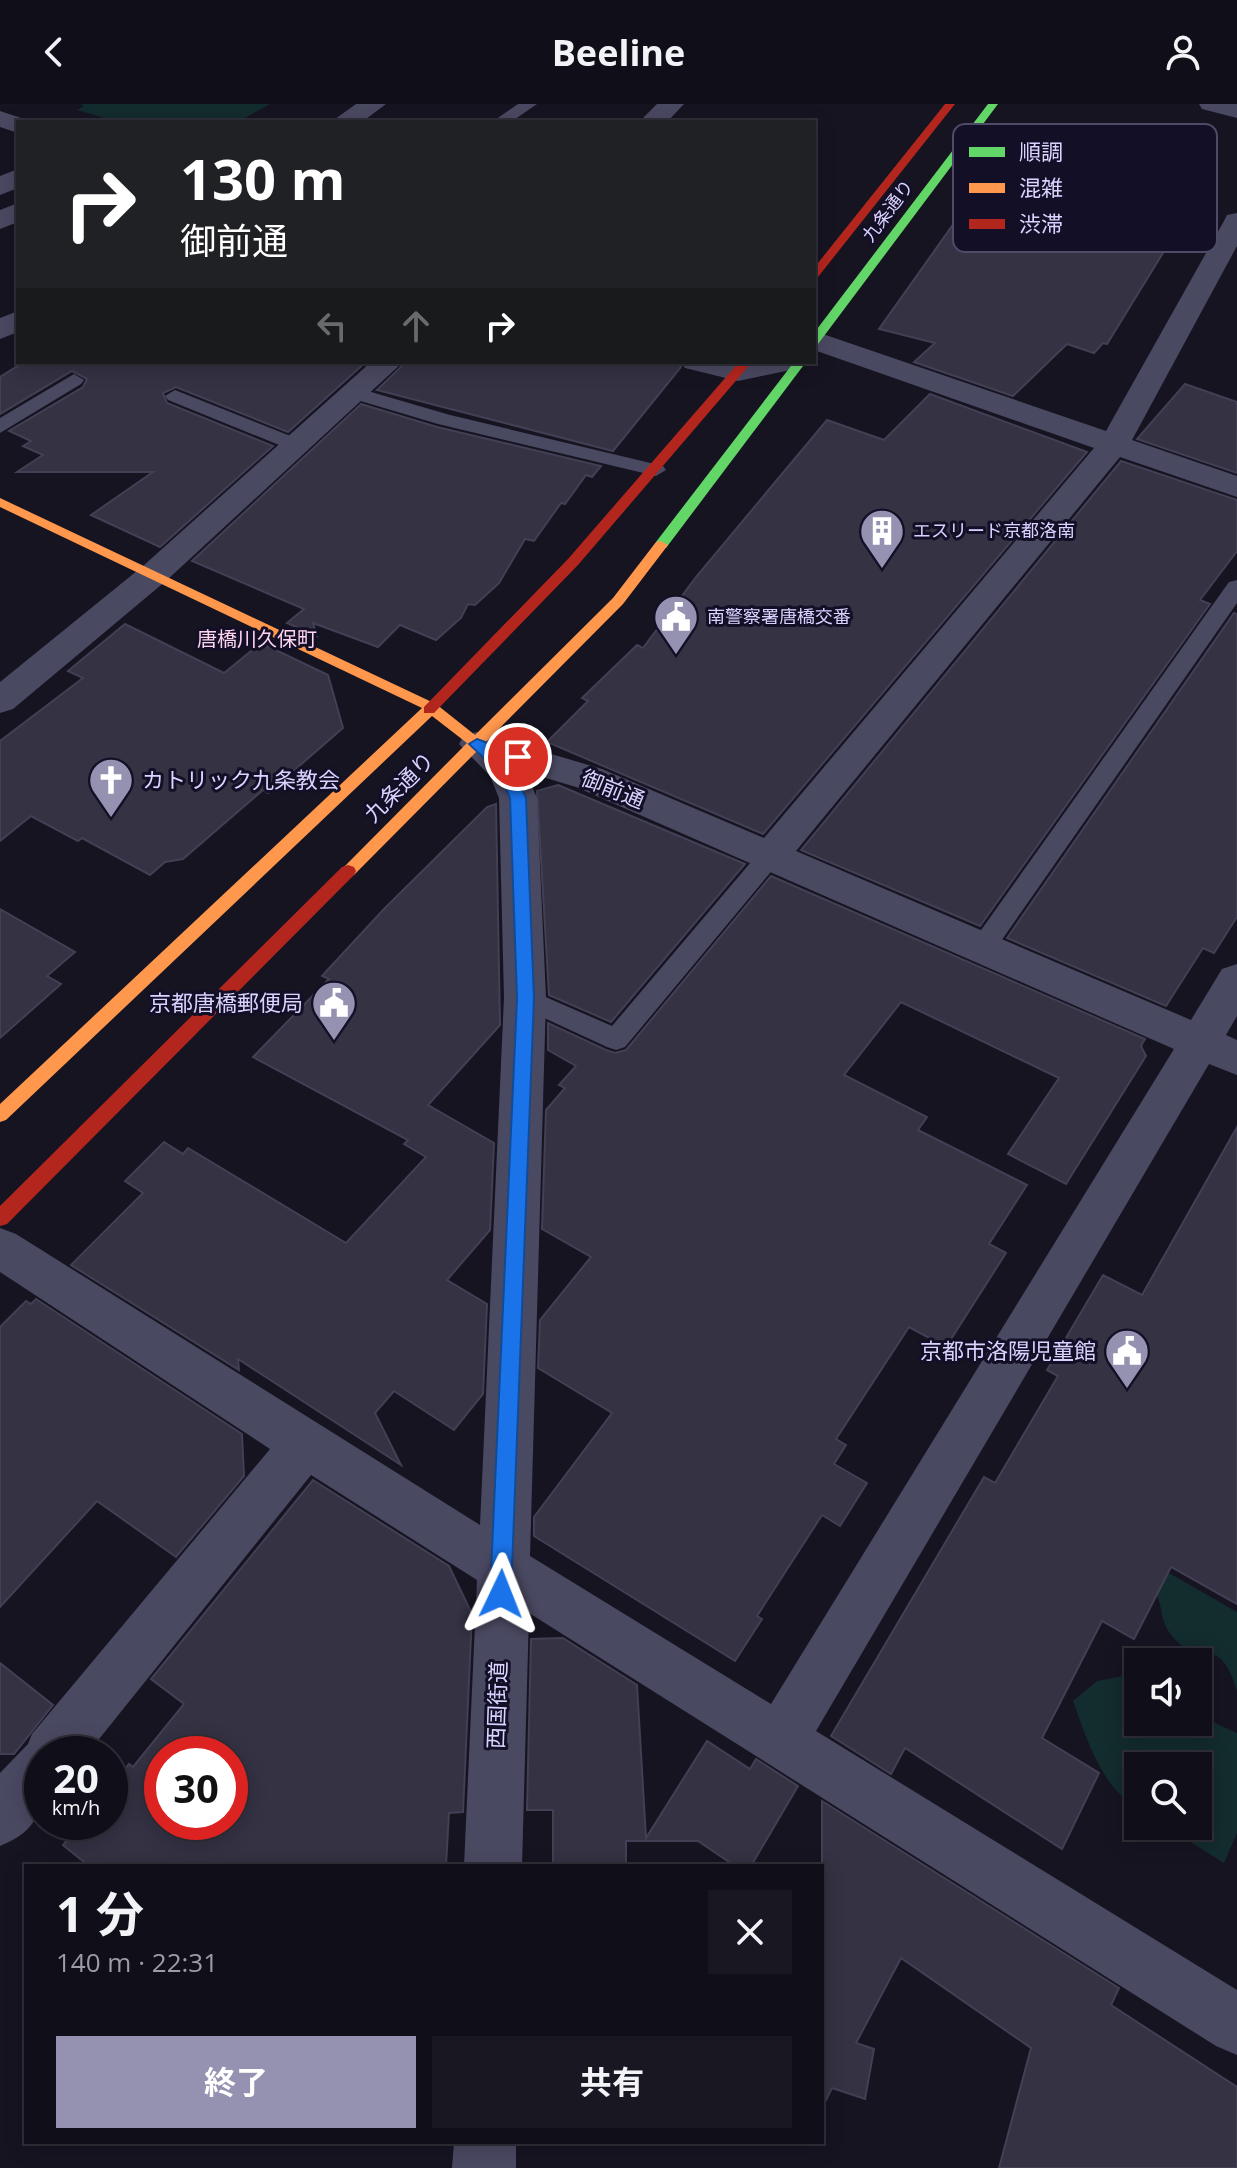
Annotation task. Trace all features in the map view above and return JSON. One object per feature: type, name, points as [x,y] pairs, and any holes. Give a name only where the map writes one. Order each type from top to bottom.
[{"type":"main road","name":"九条通り","points":[[816,272],[950,104]]},
{"type":"main road","name":"九条通り","points":[[978,124],[993,104]]},
{"type":"main road","name":"九条通り","points":[[816,338],[953,157]]},
{"type":"main road","name":"九条通り","points":[[0,1218],[618,601],[798,364]]},
{"type":"main road","name":"九条通り","points":[[0,1115],[522,618],[656,470],[742,367]]},
{"type":"main road","name":"御前通","points":[[0,502],[155,573],[431,707],[477,744]]},
{"type":"street","points":[[347,120],[374,104]]},
{"type":"street","points":[[654,120],[672,104]]},
{"type":"street","points":[[1211,104],[1237,111]]},
{"type":"street","points":[[771,855],[1115,443],[1237,221]]},
{"type":"street","points":[[816,342],[1237,487]]},
{"type":"street","points":[[0,701],[155,573],[386,364]]},
{"type":"street","points":[[714,364],[742,367],[771,364]]},
{"type":"street","name":"御前通","points":[[477,744],[589,778],[1219,1049]]},
{"type":"street","name":"西国街道","points":[[477,744],[506,769],[518,798],[525,998],[501,1564],[493,1864]]},
{"type":"street","points":[[781,1738],[1219,1049],[1237,980]]},
{"type":"street","points":[[0,1248],[305,1444],[1237,2025]]},
{"type":"street","points":[[67,1736],[305,1444]]},
{"type":"street","points":[[0,1818],[24,1788]]},
{"type":"street","points":[[484,2168],[485,2144]]},
{"type":"lane","points":[[503,120],[529,104]]},
{"type":"lane","points":[[0,427],[74,380]]},
{"type":"lane","points":[[354,393],[445,420],[656,470]]},
{"type":"lane","points":[[175,396],[296,445]]},
{"type":"lane","points":[[983,947],[1237,587]]},
{"type":"lane","points":[[525,998],[616,1040],[771,855]]},
{"type":"green space","points":[[80,104],[270,104],[242,120],[111,120],[77,110],[84,106]]},
{"type":"green space","points":[[1155,1565],[1237,1612],[1237,1691],[1231,1673],[1212,1654],[1212,1648],[1185,1648],[1172,1636],[1151,1586]]},
{"type":"green space","points":[[1124,1676],[1124,1736],[1212,1736],[1212,1721],[1237,1733],[1237,1833],[1224,1863],[1187,1840],[1212,1840],[1212,1752],[1124,1752],[1124,1798],[1097,1761],[1073,1701],[1097,1681]]},
{"type":"building","points":[[953,225],[953,252],[1164,252],[1107,344],[1103,343],[1094,353],[1067,344],[1013,396],[914,362],[935,343],[879,329]]},
{"type":"building","points":[[21,364],[364,364],[288,432],[176,387],[163,393],[167,403],[273,446],[160,547],[91,515],[153,472],[17,472],[43,455],[23,446],[31,441],[9,431],[83,387],[87,379],[72,371],[0,414],[0,377]]},
{"type":"building","points":[[404,364],[679,364],[681,367],[613,451],[377,390]]},
{"type":"building","points":[[1185,384],[1237,402],[1237,473],[1137,439]]},
{"type":"building","points":[[930,394],[1087,452],[763,834],[547,742],[588,701],[582,698],[637,645],[643,648],[696,577],[827,420],[884,440]]},
{"type":"building","points":[[361,404],[437,427],[601,466],[592,477],[586,475],[534,541],[525,539],[499,583],[475,605],[468,604],[461,618],[436,640],[400,625],[378,647],[313,623],[317,636],[287,623],[304,609],[192,561]]},
{"type":"building","points":[[1121,461],[1237,500],[1237,551],[1200,600],[1210,604],[980,926],[801,850]]},
{"type":"building","points":[[1234,613],[1237,614],[1237,917],[1214,953],[1203,948],[1166,1006],[1007,938]]},
{"type":"building","points":[[125,624],[224,673],[261,643],[328,675],[343,728],[268,793],[263,790],[183,859],[165,862],[150,875],[82,838],[78,841],[31,816],[0,841],[0,741],[83,678],[68,671]]},
{"type":"building","points":[[558,785],[745,864],[611,1022],[549,995],[537,791]]},
{"type":"building","points":[[496,804],[500,1025],[428,1105],[494,1143],[490,1230],[447,1280],[487,1304],[483,1394],[454,1430],[394,1391],[375,1413],[401,1465],[238,1359],[239,1370],[71,1265],[143,1193],[125,1181],[164,1142],[183,1154],[188,1148],[346,1243],[426,1157],[404,1144],[408,1140],[253,1057],[329,979],[322,976],[384,909],[487,807]]},
{"type":"building","points":[[771,876],[1145,1039],[1141,1046],[1146,1056],[1066,1184],[1008,1154],[1059,1078],[901,1002],[844,1075],[927,1117],[918,1130],[1027,1185],[989,1244],[1006,1253],[946,1347],[909,1327],[836,1439],[846,1445],[834,1464],[867,1483],[840,1526],[822,1515],[757,1616],[762,1619],[735,1661],[534,1536],[534,1517],[612,1413],[538,1368],[540,1320],[591,1257],[542,1229],[546,1110],[565,1088],[559,1085],[576,1066],[548,1050],[548,1023],[606,1050],[615,1053],[626,1050]]},
{"type":"building","points":[[0,909],[75,952],[47,976],[61,984],[0,1038]]},
{"type":"building","points":[[1237,1127],[1237,1604],[1171,1567],[1134,1639],[1102,1621],[1042,1738],[1099,1773],[1062,1849],[905,1748],[891,1774],[831,1736],[984,1477],[995,1483],[1058,1376],[1047,1370],[1103,1275],[1142,1295]]},
{"type":"building","points":[[36,1299],[242,1434],[244,1476],[176,1557],[97,1501],[0,1607],[0,1327],[26,1301],[31,1304]]},
{"type":"building","points":[[313,1480],[449,1566],[472,1614],[463,1812],[449,1813],[446,1864],[87,1864],[63,1845],[67,1840],[128,1840],[128,1765],[133,1767],[144,1753],[144,1840],[248,1840],[248,1736],[158,1736],[184,1704],[151,1679]]},
{"type":"building","points":[[563,1638],[637,1685],[646,1838],[707,1741],[750,1769],[756,1759],[798,1786],[752,1864],[732,1864],[698,1841],[626,1841],[626,1864],[553,1864],[553,1810],[527,1810],[531,1639]]},
{"type":"building","points":[[0,1663],[53,1705],[28,1736],[24,1736],[24,1741],[14,1754],[0,1754]]},
{"type":"building","points":[[822,1801],[1119,1988],[1111,2005],[1237,2087],[1237,2168],[999,2168],[1031,2048],[901,1958],[856,2043],[874,2049],[865,2099],[832,2088],[824,2104]]},
{"type":"traffic: fast","points":[[978,124],[993,104]]},
{"type":"traffic: fast","points":[[816,338],[953,157]]},
{"type":"traffic: fast","points":[[661,545],[798,364]]},
{"type":"traffic: slow","points":[[0,502],[431,707],[477,744]]},
{"type":"traffic: slow","points":[[348,871],[618,601],[661,545]]},
{"type":"traffic: slow","points":[[0,1115],[429,710]]},
{"type":"traffic: jam","points":[[816,272],[950,104]]},
{"type":"traffic: jam","points":[[429,710],[573,562],[744,364]]},
{"type":"traffic: jam","points":[[0,1218],[348,871]]},
{"type":"place","name":"エスリード京都洛南","points":[[882,570]]},
{"type":"place","name":"南警察署唐橋交番","points":[[676,656]]},
{"type":"place","name":"カトリック九条教会","points":[[111,819]]},
{"type":"place","name":"京都唐橋郵便局","points":[[334,1042]]},
{"type":"place","name":"京都市洛陽児童館","points":[[1127,1390]]},
{"type":"district","name":"唐橋川久保町","points":[[257,639]]},
{"type":"route","points":[[501,1594],[525,998],[518,798],[506,769],[477,744],[518,757]]}]
